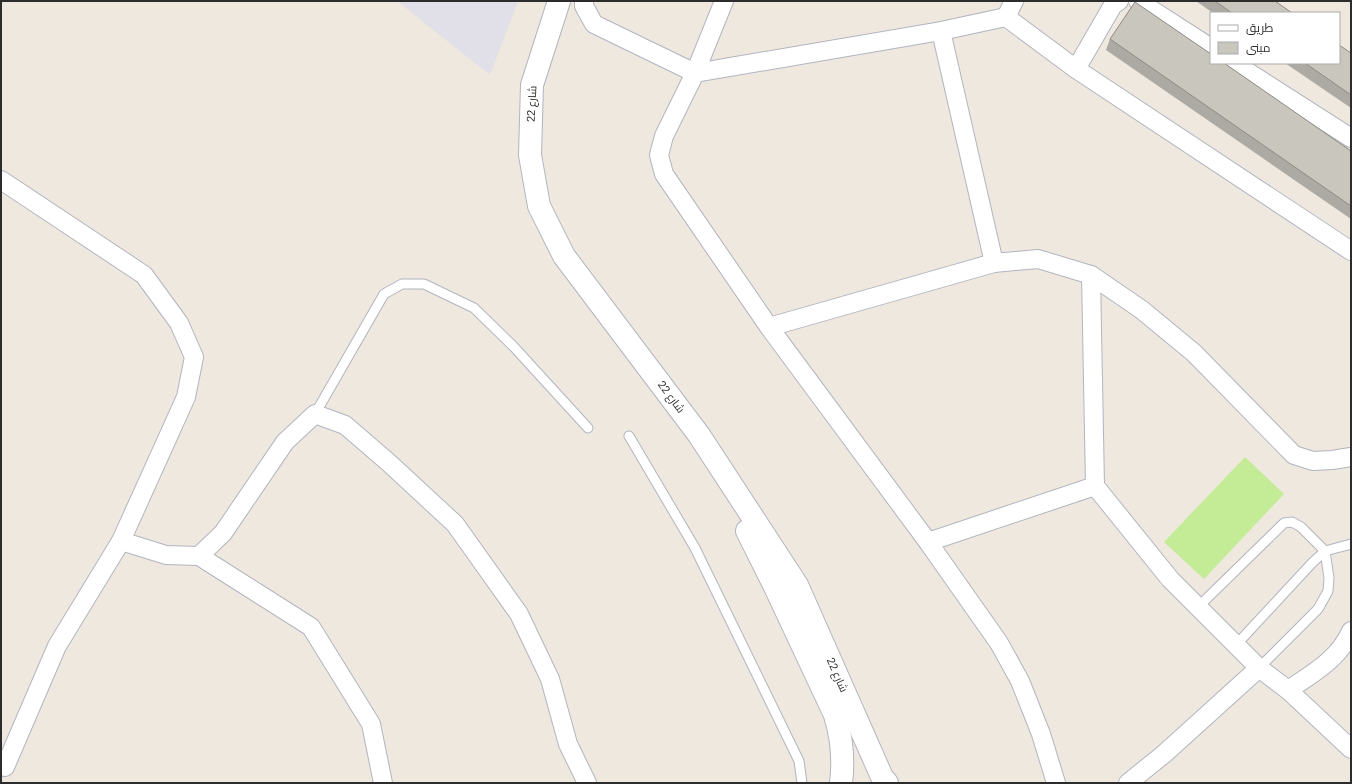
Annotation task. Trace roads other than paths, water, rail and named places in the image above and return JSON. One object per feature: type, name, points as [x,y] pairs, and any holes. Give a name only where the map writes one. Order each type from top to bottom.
[{"type":"street","name":"شارع 22","points":[[559,1],[532,85],[530,155],[539,206],[564,256],[699,435],[797,585],[882,781]]},
{"type":"street","points":[[584,1],[584,6],[594,24],[695,74],[941,31],[1006,17],[1076,69],[1351,251]]},
{"type":"street","points":[[724,1],[695,74],[664,136],[659,155],[664,174],[769,327],[928,542],[999,643],[1020,681],[1041,734],[1056,783]]},
{"type":"street","points":[[1006,17],[1014,1]]},
{"type":"street","points":[[1076,69],[1113,5],[1119,1]]},
{"type":"street","points":[[1138,1],[1210,47]]},
{"type":"street","points":[[941,31],[994,263]]},
{"type":"street","points":[[1236,64],[1351,138]]},
{"type":"street","points":[[1,180],[144,275],[179,323],[194,357],[186,397],[121,540],[57,646],[5,767]]},
{"type":"street","points":[[769,327],[994,263],[1038,259],[1091,275],[1142,310],[1194,353],[1294,455],[1313,461],[1351,457]]},
{"type":"street","points":[[1091,275],[1095,486],[1170,579],[1259,668],[1288,690],[1351,749]]},
{"type":"street","points":[[199,556],[223,533],[285,442],[315,414],[345,425],[388,462],[455,524],[519,614],[550,679],[568,744],[587,783]]},
{"type":"street","points":[[699,435],[776,589],[834,715],[840,733],[842,750],[843,769],[841,783]]},
{"type":"street","points":[[928,542],[1095,486]]},
{"type":"street","points":[[121,540],[166,555],[199,556],[311,627],[371,724],[383,783]]},
{"type":"street","points":[[1288,690],[1324,665],[1338,652],[1351,631]]},
{"type":"street","points":[[1128,783],[1164,754],[1259,668]]},
{"type":"lane","points":[[315,414],[384,294],[402,284],[424,284],[474,308],[514,347],[588,428]]},
{"type":"lane","points":[[629,436],[695,548],[799,761],[802,783]]},
{"type":"lane","points":[[1198,607],[1284,523],[1292,522],[1301,527],[1324,551],[1329,578],[1328,591],[1318,608],[1259,668]]},
{"type":"lane","points":[[1236,645],[1324,551],[1351,544]]}]
